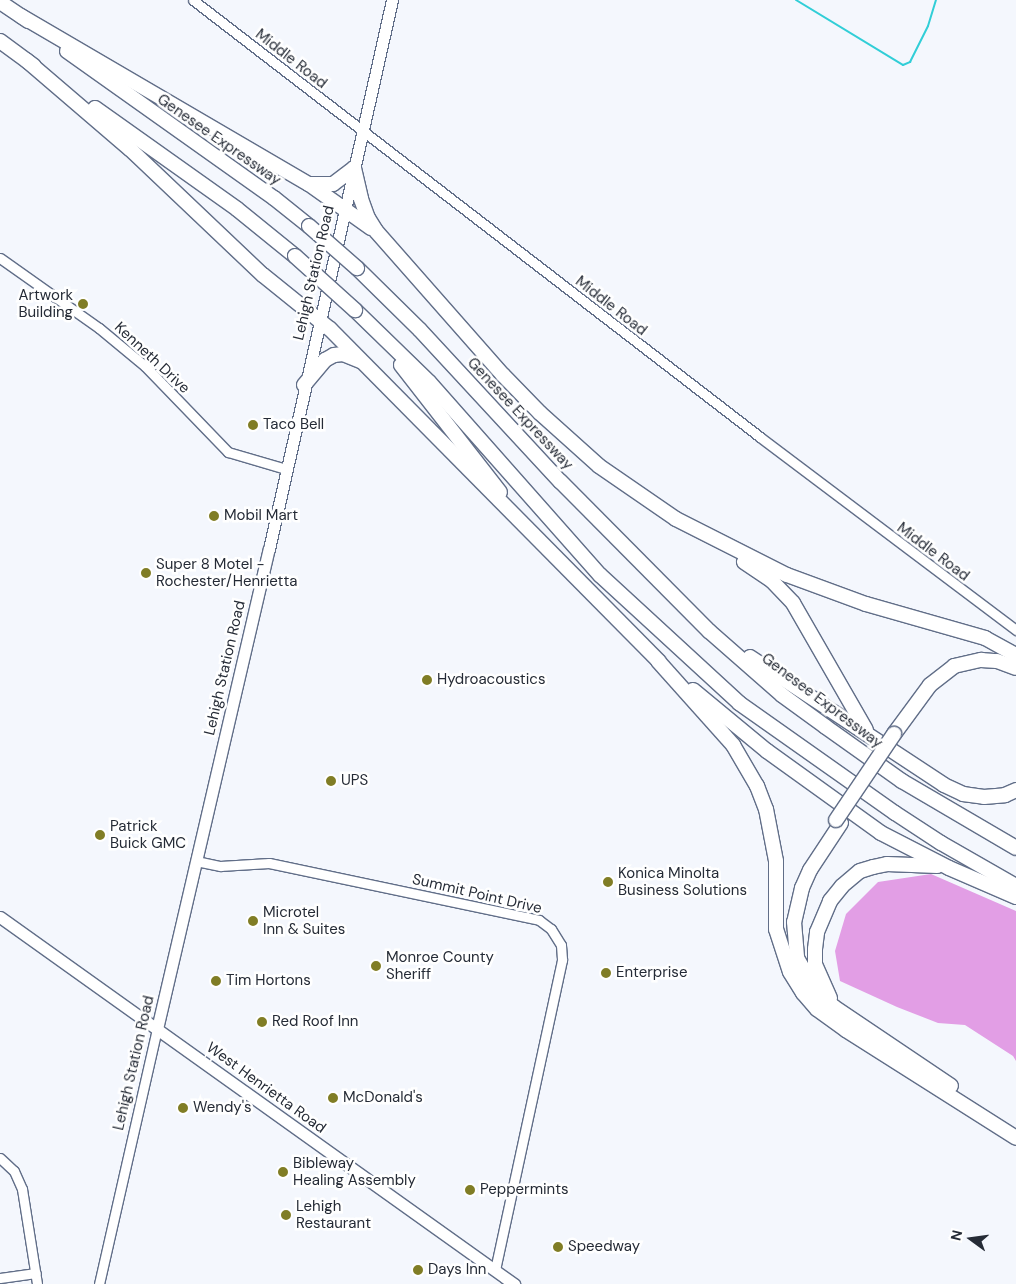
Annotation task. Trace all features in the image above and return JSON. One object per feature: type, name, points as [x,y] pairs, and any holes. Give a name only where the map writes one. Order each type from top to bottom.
[{"type":"highway","name":"Genesee Expressway","points":[[0,2],[88,68],[274,198],[358,268],[420,330],[561,482],[709,631],[782,694],[902,781],[1016,848]]},
{"type":"highway","points":[[21,16],[309,184],[376,231],[540,413],[599,466],[676,519],[787,575],[866,604],[985,638],[1016,655]]},
{"type":"highway","points":[[0,41],[237,209],[295,256],[429,382],[600,575],[739,703],[895,813],[941,843],[1016,886]]},
{"type":"highway","points":[[26,60],[130,149],[263,275],[319,321],[363,362],[658,661],[733,745],[757,786],[766,809],[774,852],[776,929],[782,951],[790,972],[803,993],[817,1009],[834,1022],[1016,1138]]},
{"type":"highway","points":[[309,184],[333,184],[354,168],[361,198],[376,231]]},
{"type":"highway","points":[[373,329],[540,542]]},
{"type":"highway","points":[[304,384],[324,360],[334,355],[343,354],[363,362]]},
{"type":"highway","points":[[707,536],[772,581],[793,603],[869,735]]},
{"type":"highway","points":[[709,631],[944,785],[963,794],[984,797],[1005,795],[1016,790]]},
{"type":"highway","points":[[834,1022],[806,990],[797,975],[791,959],[787,923],[795,886],[930,686],[954,666],[981,660],[997,661],[1016,668]]},
{"type":"highway","points":[[658,661],[767,751],[881,833],[949,868],[1016,897]]},
{"type":"highway","points":[[897,736],[933,693],[947,680],[962,672],[990,667],[1016,676]]},
{"type":"highway","points":[[839,821],[810,870],[802,888],[794,922],[798,958],[816,991],[834,1007],[1016,1128]]},
{"type":"highway","points":[[834,1007],[816,965],[814,949],[817,932],[830,901],[842,886],[860,872],[887,864],[918,864],[949,868]]},
{"type":"main road","name":"Lehigh Station Road","points":[[157,1028],[392,0]]},
{"type":"main road","name":"West Henrietta Road","points":[[0,917],[514,1284]]},
{"type":"street","name":"Middle Road","points":[[192,0],[760,437],[1016,630]]},
{"type":"street","name":"Kenneth Drive","points":[[0,258],[115,340],[145,366],[228,452],[286,469]]},
{"type":"street","name":"Summit Point Drive","points":[[196,861],[220,866],[269,864],[539,920],[551,929],[561,945],[562,960],[495,1270]]},
{"type":"street","name":"Lehigh Station Road","points":[[99,1284],[157,1028]]},
{"type":"street","points":[[0,1158],[14,1171],[22,1189],[37,1284]]},
{"type":"street","points":[[0,1278],[36,1274]]},
{"type":"shaded area","points":[[931,874],[1016,911],[1016,1061],[1013,1056],[965,1025],[938,1023],[840,981],[835,951],[846,914],[878,882]]},
{"type":"waterway","points":[[796,0],[903,65],[910,62],[928,26],[936,0]]},
{"type":"place","name":"Artwork Building","points":[[83,304]]},
{"type":"place","name":"Taco Bell","points":[[253,425]]},
{"type":"place","name":"Mobil Mart","points":[[214,516]]},
{"type":"place","name":"Super 8 Motel - Rochester/Henrietta","points":[[146,573]]},
{"type":"place","name":"Hydroacoustics","points":[[427,680]]},
{"type":"place","name":"UPS","points":[[331,781]]},
{"type":"place","name":"Patrick Buick GMC","points":[[100,835]]},
{"type":"place","name":"Konica Minolta Business Solutions","points":[[608,882]]},
{"type":"place","name":"Microtel Inn & Suites","points":[[253,921]]},
{"type":"place","name":"Monroe County Sheriff","points":[[376,966]]},
{"type":"place","name":"Enterprise","points":[[606,973]]},
{"type":"place","name":"Tim Hortons","points":[[216,981]]},
{"type":"place","name":"Red Roof Inn","points":[[262,1022]]},
{"type":"place","name":"McDonald's","points":[[333,1098]]},
{"type":"place","name":"Wendy's","points":[[183,1108]]},
{"type":"place","name":"Bibleway Healing Assembly","points":[[283,1172]]},
{"type":"place","name":"Peppermints","points":[[470,1190]]},
{"type":"place","name":"Lehigh Restaurant","points":[[286,1215]]},
{"type":"place","name":"Speedway","points":[[558,1247]]},
{"type":"place","name":"Days Inn","points":[[418,1270]]}]
